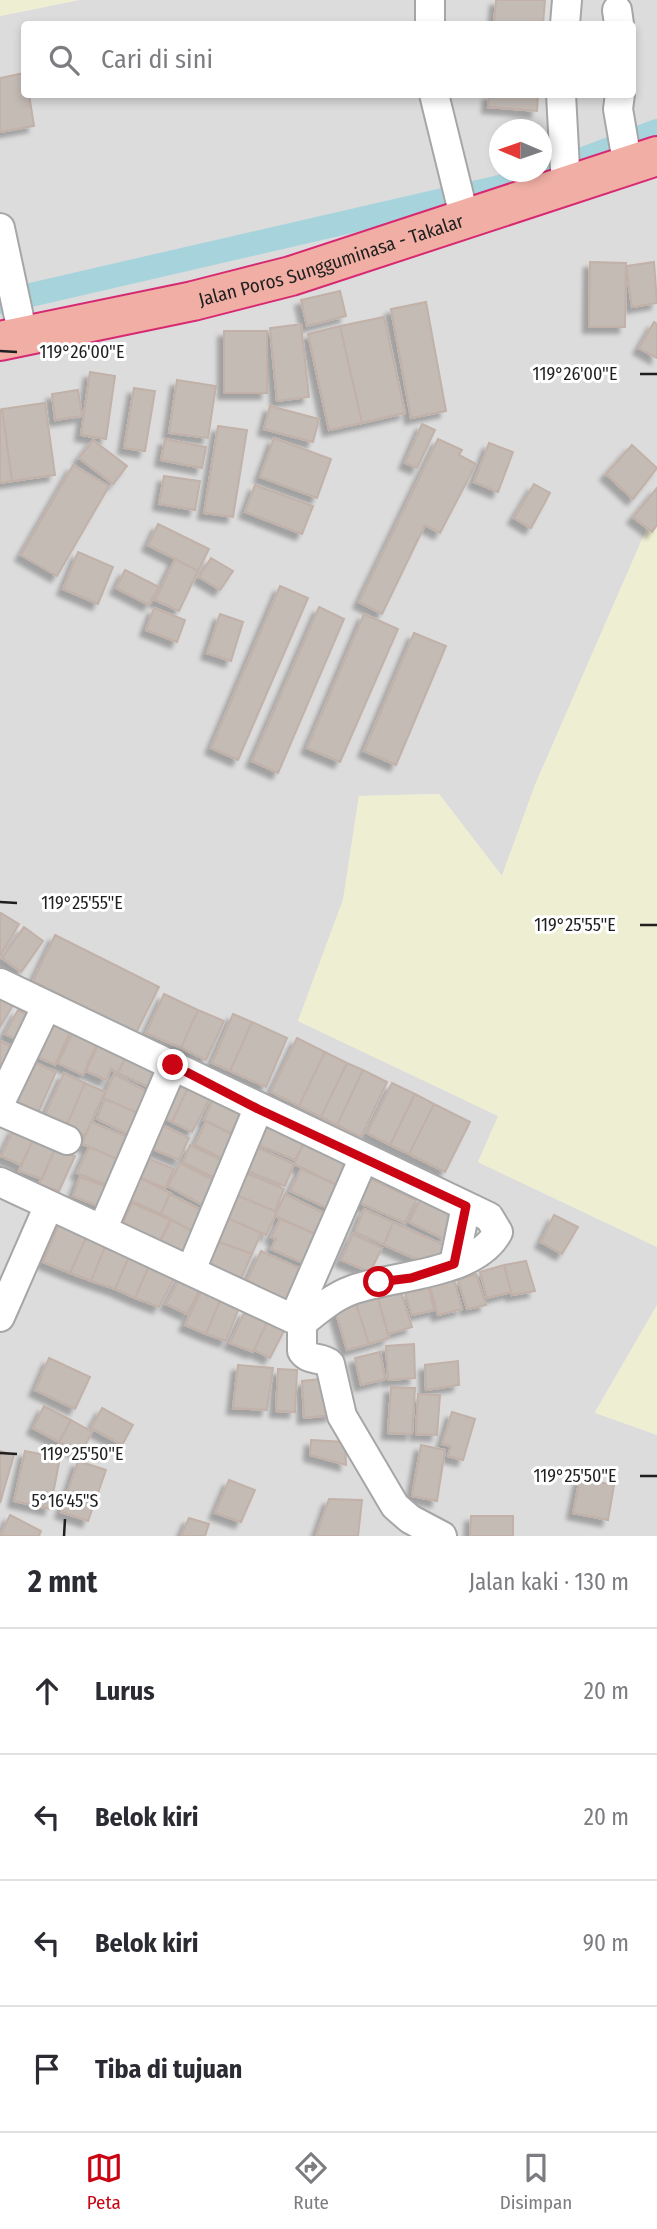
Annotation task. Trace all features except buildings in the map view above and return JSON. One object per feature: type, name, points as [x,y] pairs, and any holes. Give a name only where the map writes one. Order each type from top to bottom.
[{"type":"highway","name":"Jalan Poros Sungguminasa - Takalar","points":[[14,329],[192,301],[291,275],[463,210],[637,158]]},
{"type":"street","points":[[430,0],[430,21]]},
{"type":"street","points":[[565,21],[566,0]]},
{"type":"street","points":[[435,98],[463,210]]},
{"type":"street","points":[[561,98],[566,181]]},
{"type":"street","points":[[619,102],[637,158]]},
{"type":"street","points":[[0,228],[10,279],[14,329]]},
{"type":"street","points":[[0,983],[173,1065],[258,1109],[489,1217],[498,1232],[486,1248],[454,1264],[411,1278],[354,1289],[298,1321]]},
{"type":"street","points":[[0,1103],[46,1007]]},
{"type":"street","points":[[103,1228],[173,1065]]},
{"type":"street","points":[[191,1269],[258,1109]]},
{"type":"street","points":[[0,1111],[67,1140]]},
{"type":"street","points":[[364,1157],[298,1321],[302,1351],[312,1360],[324,1360],[330,1364],[342,1416],[395,1506],[410,1519],[442,1536]]},
{"type":"street","points":[[0,1182],[298,1321]]},
{"type":"street","points":[[0,1317],[49,1205]]},
{"type":"shaded area","points":[[79,0],[657,0],[657,505],[535,785],[502,876],[439,794],[359,796],[343,900],[298,1021],[499,1116],[478,1162],[657,1247],[657,1305],[595,1412],[657,1435],[657,1536],[0,1536],[0,16]]},
{"type":"green space","points":[[0,0],[79,0],[0,16]]},
{"type":"green space","points":[[657,505],[657,1247],[478,1162],[498,1116],[298,1021],[343,900],[359,796],[439,794],[502,876],[535,785]]},
{"type":"green space","points":[[657,1305],[657,1435],[595,1413]]},
{"type":"waterway","points":[[0,302],[525,181],[657,131]]},
{"type":"route","points":[[173,1065],[258,1109],[466,1206],[454,1264],[411,1278],[379,1282]]}]
